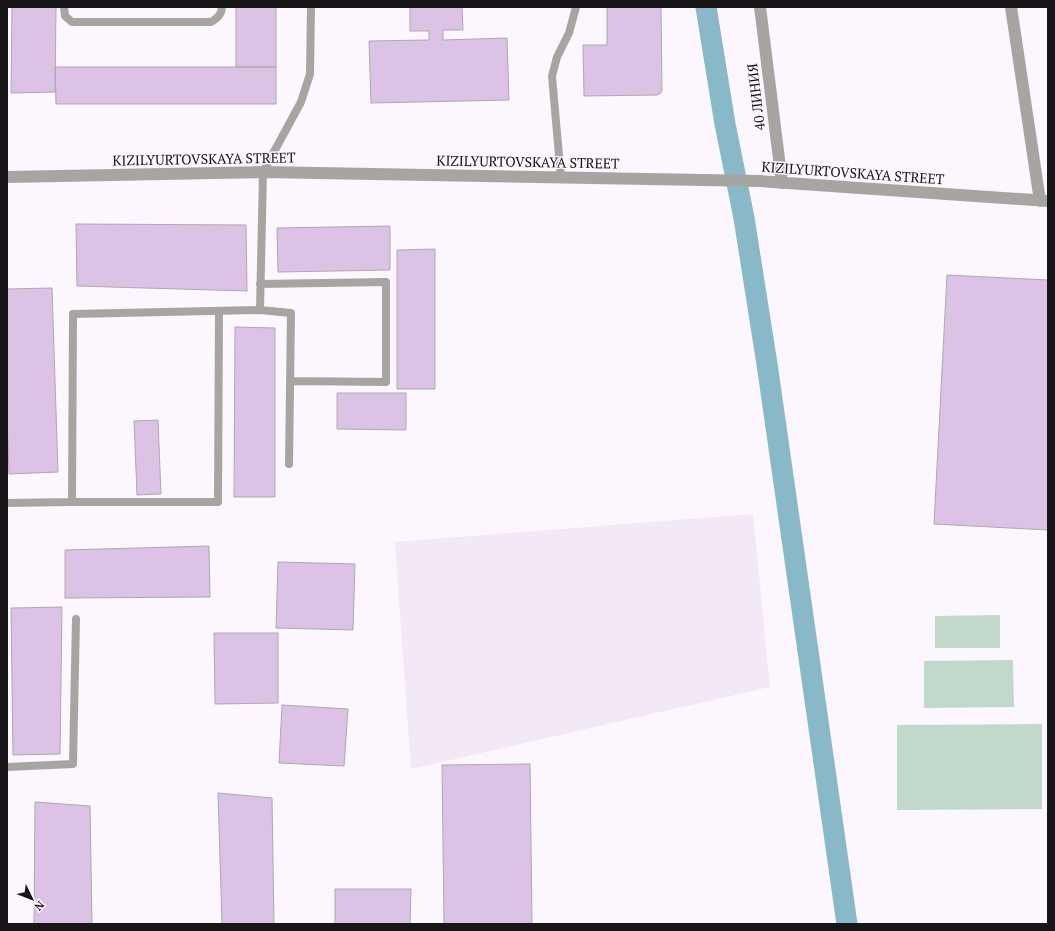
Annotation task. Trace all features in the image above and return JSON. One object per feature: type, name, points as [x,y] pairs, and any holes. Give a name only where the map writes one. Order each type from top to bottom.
[{"type":"street","name":"40 ЛИНИЯ","points":[[760,7],[782,182]]},
{"type":"street","points":[[1011,7],[1044,201]]},
{"type":"street","name":"KIZILYURTOVSKAYA STREET","points":[[7,177],[263,172],[759,181],[1044,201]]},
{"type":"lane","points":[[64,7],[65,16],[72,22],[211,22],[217,18],[222,7]]},
{"type":"lane","points":[[260,310],[263,172],[301,102],[310,74],[311,7]]},
{"type":"lane","points":[[561,178],[552,76],[557,57],[569,33],[576,7]]},
{"type":"lane","points":[[260,284],[386,282],[386,382],[290,381]]},
{"type":"lane","points":[[72,502],[73,314],[260,310],[291,313],[289,464]]},
{"type":"lane","points":[[7,504],[72,502],[218,502],[219,311]]},
{"type":"lane","points":[[7,767],[73,764],[76,619]]},
{"type":"shaded area","points":[[753,514],[770,687],[411,769],[395,542]]},
{"type":"green space","points":[[1000,615],[1000,648],[935,648],[935,616]]},
{"type":"green space","points":[[1013,660],[1014,707],[924,708],[924,661]]},
{"type":"green space","points":[[1042,724],[1042,809],[897,810],[897,725]]},
{"type":"building","points":[[12,7],[56,7],[55,92],[11,93]]},
{"type":"building","points":[[236,7],[276,7],[276,67],[236,67]]},
{"type":"building","points":[[410,7],[462,7],[463,30],[443,30],[443,40],[507,38],[509,100],[371,103],[369,41],[429,40],[429,31],[410,31]]},
{"type":"building","points":[[607,7],[661,7],[661,93],[657,95],[584,96],[583,45],[607,45]]},
{"type":"building","points":[[55,67],[276,67],[276,104],[56,104]]},
{"type":"building","points":[[76,224],[246,225],[247,291],[77,286]]},
{"type":"building","points":[[390,226],[390,270],[278,272],[277,228]]},
{"type":"building","points":[[435,249],[435,389],[397,389],[397,250]]},
{"type":"building","points":[[947,275],[1048,280],[1048,530],[934,524]]},
{"type":"building","points":[[52,288],[58,472],[9,474],[7,420],[7,289]]},
{"type":"building","points":[[235,327],[275,328],[275,497],[234,497]]},
{"type":"building","points":[[337,393],[406,393],[406,430],[337,429]]},
{"type":"building","points":[[158,420],[161,494],[137,495],[134,421]]},
{"type":"building","points":[[209,546],[210,597],[65,598],[65,550]]},
{"type":"building","points":[[278,562],[355,564],[353,630],[276,628]]},
{"type":"building","points":[[62,607],[60,754],[13,755],[11,608]]},
{"type":"building","points":[[214,633],[278,633],[278,703],[215,704]]},
{"type":"building","points":[[282,705],[348,709],[344,766],[279,763]]},
{"type":"building","points":[[530,764],[532,924],[444,924],[442,765]]},
{"type":"building","points":[[218,793],[272,798],[274,924],[222,924]]},
{"type":"building","points":[[35,802],[90,806],[92,924],[34,924]]},
{"type":"building","points":[[335,889],[411,889],[410,924],[335,924]]},
{"type":"waterway","points":[[706,7],[725,124],[744,218],[767,364],[847,924]]}]
